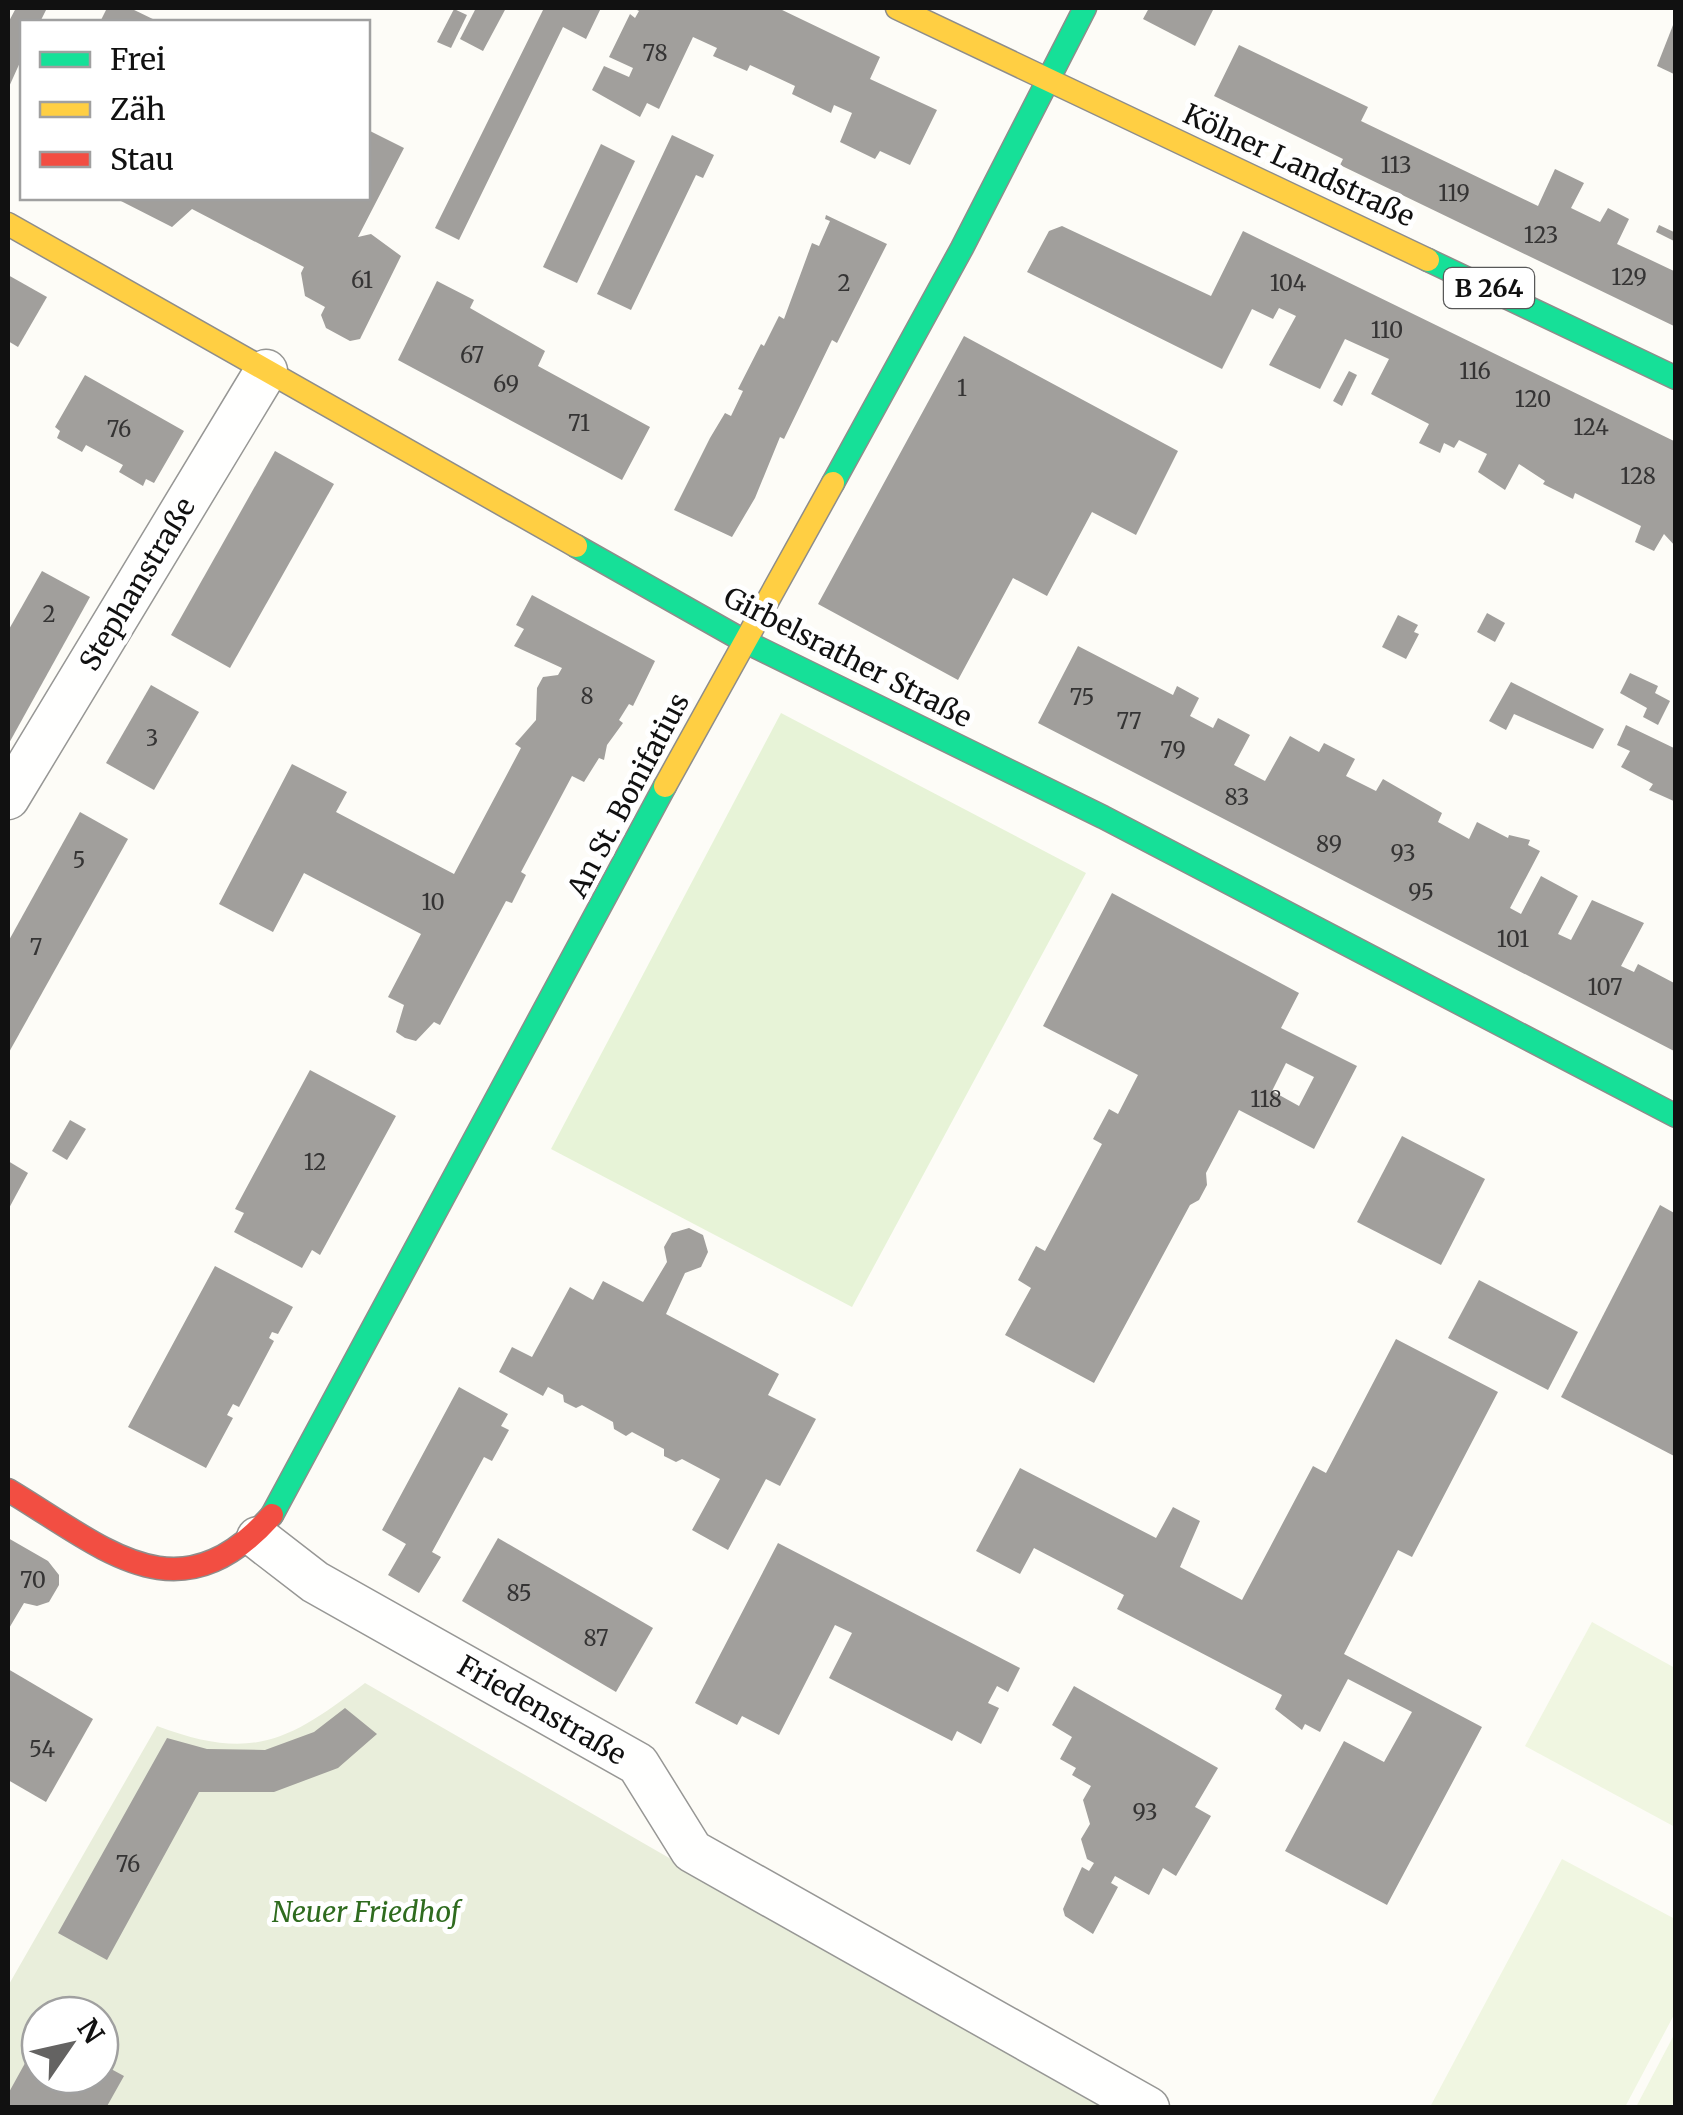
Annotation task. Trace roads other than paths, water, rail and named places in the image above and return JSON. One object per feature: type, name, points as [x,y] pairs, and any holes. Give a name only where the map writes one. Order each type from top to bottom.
[{"type":"street","name":"Kölner Landstraße","points":[[896,8],[1676,378]]},
{"type":"street","name":"An St. Bonifatius","points":[[258,1538],[298,1472],[744,640],[904,360],[1051,81],[1085,8]]},
{"type":"street","name":"Girbelsrather Straße","points":[[8,224],[744,640],[1103,817],[1676,1116]]},
{"type":"street","name":"Stephanstraße","points":[[8,798],[266,371]]},
{"type":"street","points":[[8,1490],[137,1564],[173,1574],[200,1572],[220,1564],[258,1538]]},
{"type":"street","name":"Friedenstraße","points":[[258,1538],[315,1582],[638,1764],[692,1851],[1148,2108]]},
{"type":"park label","name":"Neuer Friedhof","points":[[366,1912]]}]
